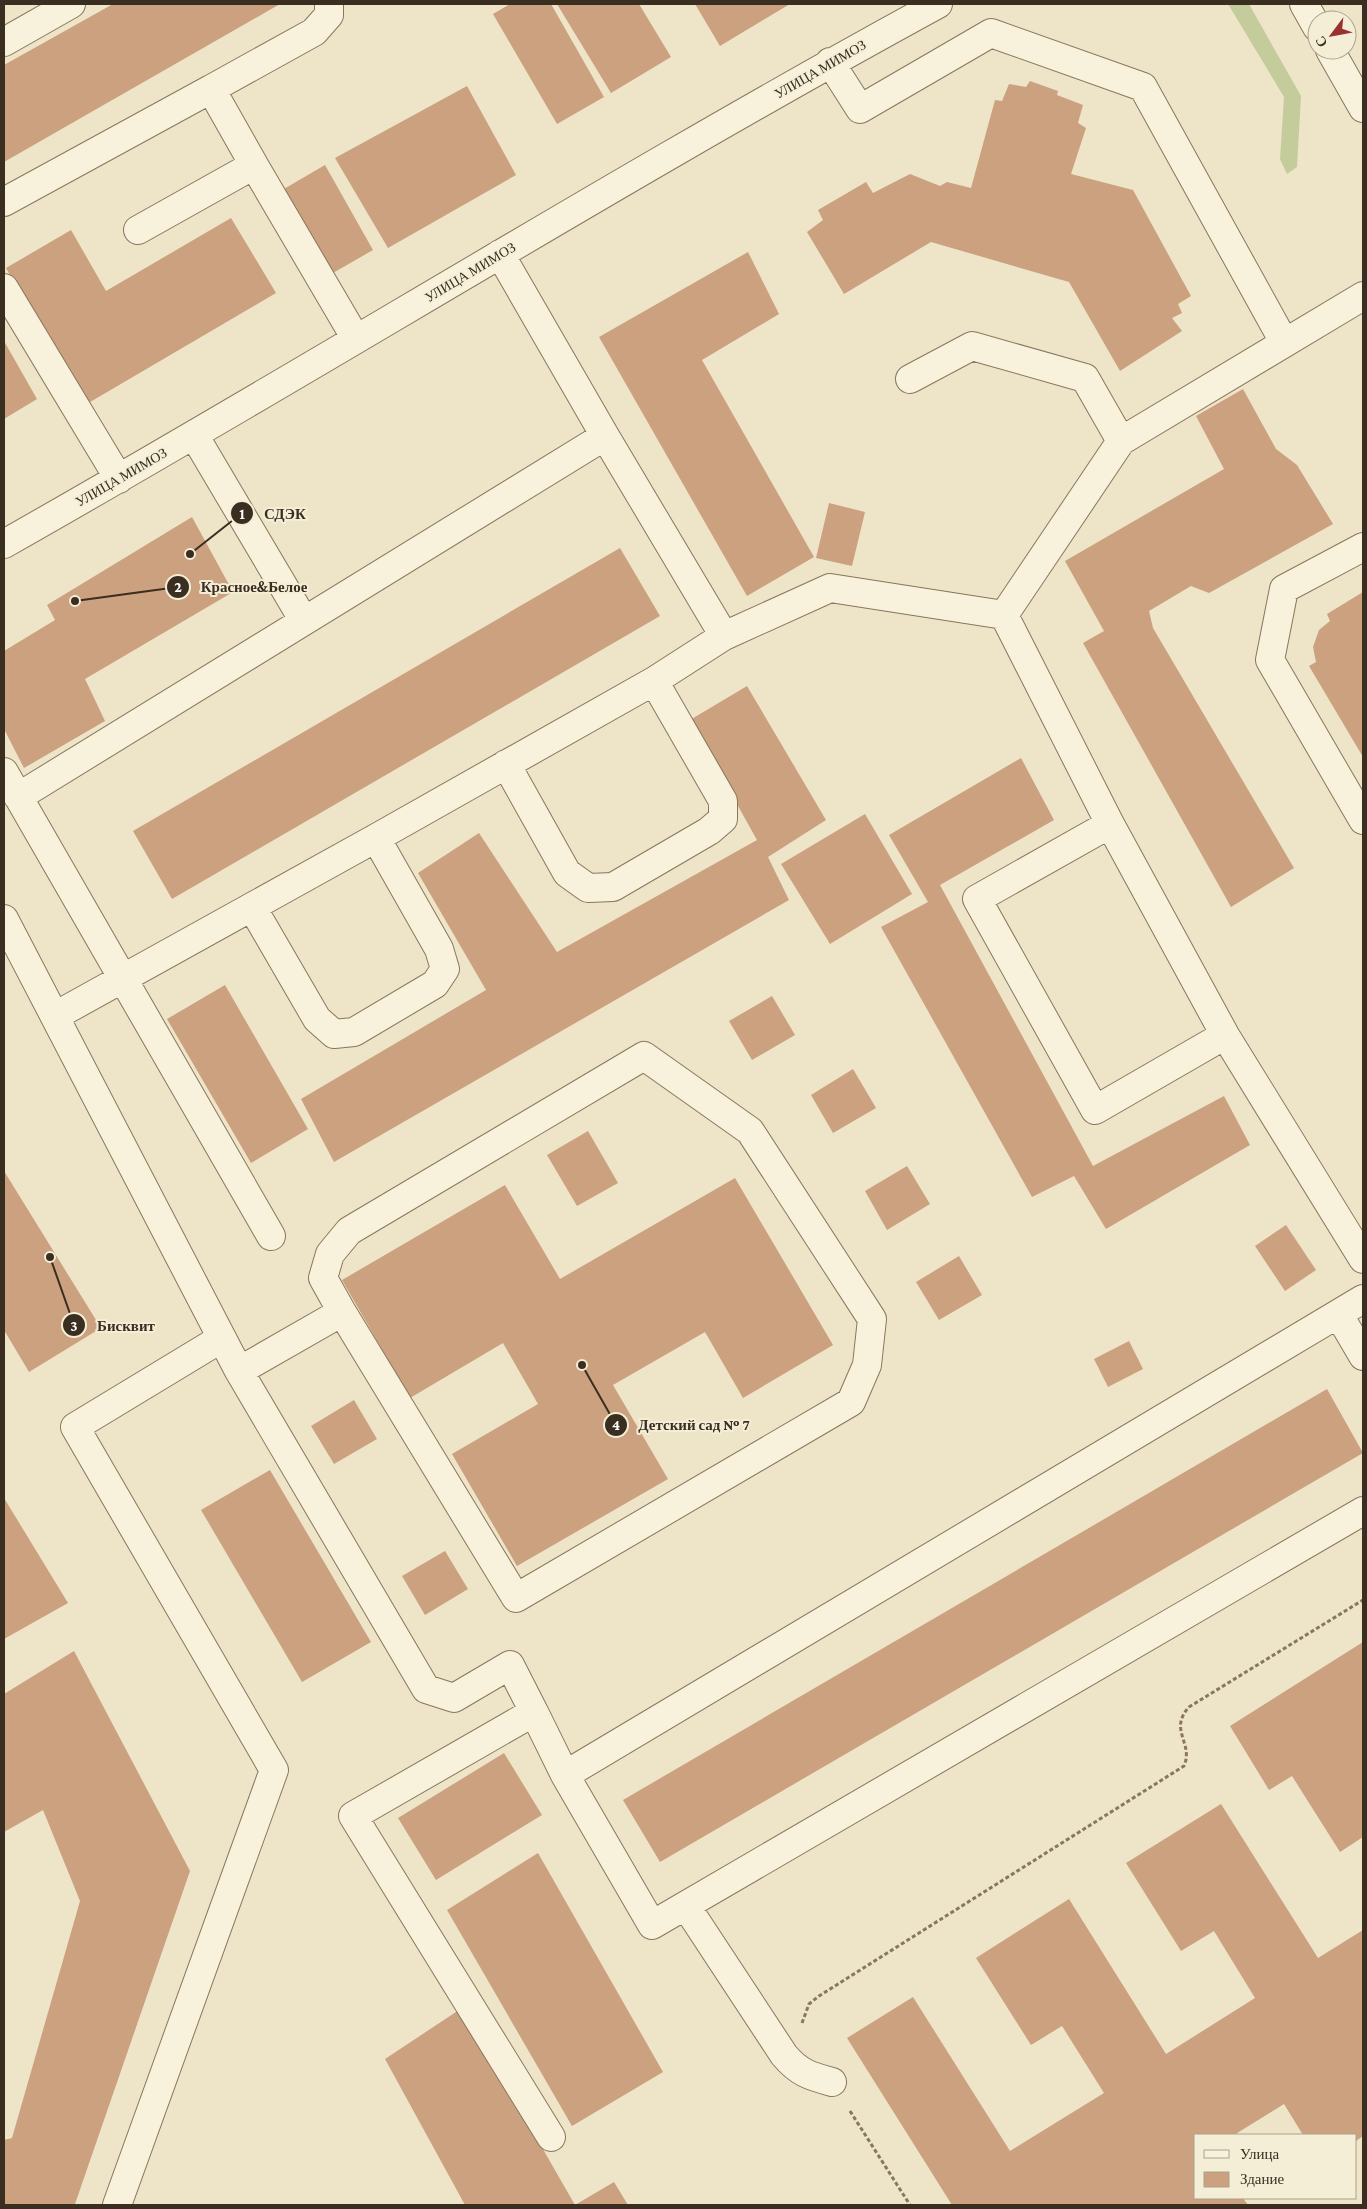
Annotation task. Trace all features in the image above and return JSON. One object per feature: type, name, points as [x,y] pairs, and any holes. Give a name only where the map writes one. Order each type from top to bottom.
[{"type":"street","points":[[4,42],[71,4]]},
{"type":"street","points":[[4,202],[314,32],[329,14],[328,4]]},
{"type":"street","name":"УЛИЦА МИМОЗ","points":[[4,544],[119,479],[830,62],[938,4]]},
{"type":"street","points":[[830,62],[860,109],[991,33],[1143,87],[1284,342]]},
{"type":"street","points":[[1336,60],[1363,108]]},
{"type":"street","points":[[212,89],[254,165],[356,339]]},
{"type":"street","points":[[138,230],[254,165]]},
{"type":"street","points":[[500,254],[724,636]]},
{"type":"street","points":[[4,288],[119,479]]},
{"type":"street","points":[[1004,614],[1121,441],[1363,296]]},
{"type":"street","points":[[910,379],[972,346],[1085,378],[1121,441]]},
{"type":"street","points":[[194,435],[304,621]]},
{"type":"street","points":[[18,797],[605,436]]},
{"type":"street","points":[[1363,547],[1284,589],[1270,660],[1363,820]]},
{"type":"street","points":[[55,1016],[654,681],[724,636],[830,588],[1004,614]]},
{"type":"street","points":[[1004,614],[1110,824],[1225,1035],[1363,1259]]},
{"type":"street","points":[[506,764],[567,873],[588,888],[613,887],[709,831],[723,819],[724,801],[654,681]]},
{"type":"street","points":[[4,772],[271,1236]]},
{"type":"street","points":[[1110,824],[977,898],[1095,1110],[1225,1035]]},
{"type":"street","points":[[252,907],[317,1019],[334,1034],[354,1032],[435,984],[445,969],[439,949],[376,838]]},
{"type":"street","points":[[4,919],[239,1371],[426,1689],[454,1698],[510,1665],[564,1775],[652,1925],[1363,1511]]},
{"type":"street","points":[[644,1056],[750,1130],[872,1319],[867,1365],[851,1402],[516,1598],[342,1312],[323,1278],[330,1254],[349,1230],[644,1056]]},
{"type":"street","points":[[564,1775],[1363,1299]]},
{"type":"street","points":[[239,1371],[342,1312]]},
{"type":"street","points":[[1339,1315],[1363,1356]]},
{"type":"street","points":[[117,2205],[274,1770],[75,1427],[222,1338]]},
{"type":"street","points":[[534,1712],[353,1816],[551,2137]]},
{"type":"street","points":[[686,1906],[794,2068],[803,2073],[832,2082]]},
{"type":"path","points":[[802,2026],[804,2014],[809,2004],[819,1996],[1184,1766],[1188,1757],[1180,1729],[1183,1714],[1189,1708],[1363,1600]]},
{"type":"path","points":[[832,2082],[910,2205]]},
{"type":"green space","points":[[1228,4],[1249,4],[1301,96],[1297,167],[1287,174],[1280,159],[1284,97]]},
{"type":"building","points":[[113,4],[280,4],[4,162],[4,65]]},
{"type":"building","points":[[510,4],[551,4],[604,97],[557,124],[493,14]]},
{"type":"building","points":[[557,4],[639,4],[671,57],[611,93]]},
{"type":"building","points":[[695,4],[790,4],[720,46]]},
{"type":"building","points":[[1030,81],[1058,91],[1057,95],[1083,105],[1078,123],[1086,128],[1071,174],[1133,190],[1191,296],[1178,304],[1182,313],[1172,318],[1182,331],[1120,371],[1069,282],[931,242],[844,294],[807,232],[823,220],[818,210],[866,182],[873,193],[910,174],[940,186],[947,182],[971,188],[995,100],[1002,101],[1009,84],[1026,87]]},
{"type":"building","points":[[467,86],[516,175],[388,248],[335,158]]},
{"type":"building","points":[[325,165],[373,250],[326,277],[277,193]]},
{"type":"building","points":[[231,218],[276,293],[85,405],[6,268],[71,230],[106,291]]},
{"type":"building","points":[[748,252],[779,314],[702,360],[814,557],[747,596],[599,337]]},
{"type":"building","points":[[4,341],[37,399],[4,419]]},
{"type":"building","points":[[1243,389],[1276,449],[1297,465],[1333,524],[1209,593],[1191,586],[1149,611],[1153,628],[1294,868],[1231,907],[1083,643],[1104,631],[1065,561],[1224,469],[1196,416]]},
{"type":"building","points":[[829,503],[865,512],[852,566],[816,558]]},
{"type":"building","points":[[192,517],[233,592],[85,679],[105,721],[24,768],[4,729],[4,651],[55,620],[47,605]]},
{"type":"building","points":[[620,548],[660,616],[172,899],[133,831]]},
{"type":"building","points":[[1363,592],[1363,757],[1309,666],[1316,662],[1313,647],[1319,630],[1330,621],[1327,614]]},
{"type":"building","points":[[747,686],[826,820],[768,857],[789,900],[334,1162],[301,1099],[486,990],[418,873],[479,833],[557,952],[757,840],[690,720]]},
{"type":"building","points":[[1021,758],[1054,820],[940,885],[1093,1166],[1224,1096],[1250,1145],[1106,1229],[1074,1176],[1032,1197],[881,927],[928,902],[889,835]]},
{"type":"building","points":[[865,814],[912,894],[830,944],[781,864]]},
{"type":"building","points":[[225,985],[308,1129],[251,1163],[167,1019]]},
{"type":"building","points":[[772,996],[795,1035],[752,1060],[729,1021]]},
{"type":"building","points":[[853,1069],[876,1108],[833,1133],[811,1095]]},
{"type":"building","points":[[588,1131],[618,1183],[577,1206],[547,1155]]},
{"type":"building","points":[[907,1166],[930,1204],[887,1230],[865,1191]]},
{"type":"building","points":[[4,1171],[101,1328],[29,1372],[4,1330]]},
{"type":"building","points":[[735,1178],[833,1345],[743,1398],[705,1332],[613,1385],[668,1479],[517,1566],[452,1454],[538,1404],[503,1343],[410,1398],[342,1280],[505,1185],[560,1279]]},
{"type":"building","points":[[1286,1225],[1316,1270],[1285,1291],[1255,1246]]},
{"type":"building","points":[[959,1256],[982,1295],[939,1320],[916,1282]]},
{"type":"building","points":[[1129,1341],[1143,1369],[1108,1387],[1094,1359]]},
{"type":"building","points":[[1327,1389],[1363,1453],[660,1862],[623,1800]]},
{"type":"building","points":[[354,1400],[377,1439],[334,1464],[311,1426]]},
{"type":"building","points":[[270,1470],[371,1642],[302,1682],[201,1510]]},
{"type":"building","points":[[4,1498],[68,1603],[4,1639]]},
{"type":"building","points":[[445,1551],[468,1589],[425,1615],[402,1576]]},
{"type":"building","points":[[1363,1642],[1363,1837],[1340,1852],[1292,1776],[1269,1790],[1230,1726]]},
{"type":"building","points":[[74,1651],[190,1871],[75,2204],[4,2205],[4,2140],[12,2138],[80,1901],[43,1810],[4,1832],[4,1694]]},
{"type":"building","points":[[504,1753],[542,1815],[436,1880],[398,1818]]},
{"type":"building","points":[[1221,1804],[1318,1958],[1363,1930],[1363,2136],[1357,2140],[1357,2134],[1302,2134],[1284,2104],[1236,2134],[1194,2134],[1194,2199],[1244,2199],[1248,2205],[952,2205],[847,2038],[913,1997],[1010,2151],[1104,2093],[1062,2026],[1031,2045],[976,1958],[1069,1899],[1166,2054],[1255,1998],[1214,1931],[1181,1951],[1126,1863]]},
{"type":"building","points":[[538,1853],[663,2072],[572,2126],[447,1910]]},
{"type":"building","points":[[462,2008],[575,2205],[465,2205],[385,2059]]},
{"type":"building","points":[[614,2182],[628,2205],[575,2205]]},
{"type":"place","name":"СДЭК","points":[[190,554]]},
{"type":"place","name":"Красное&Белое","points":[[75,601]]},
{"type":"place","name":"Бисквит","points":[[50,1257]]},
{"type":"place","name":"Детский сад № 7","points":[[582,1365]]}]
